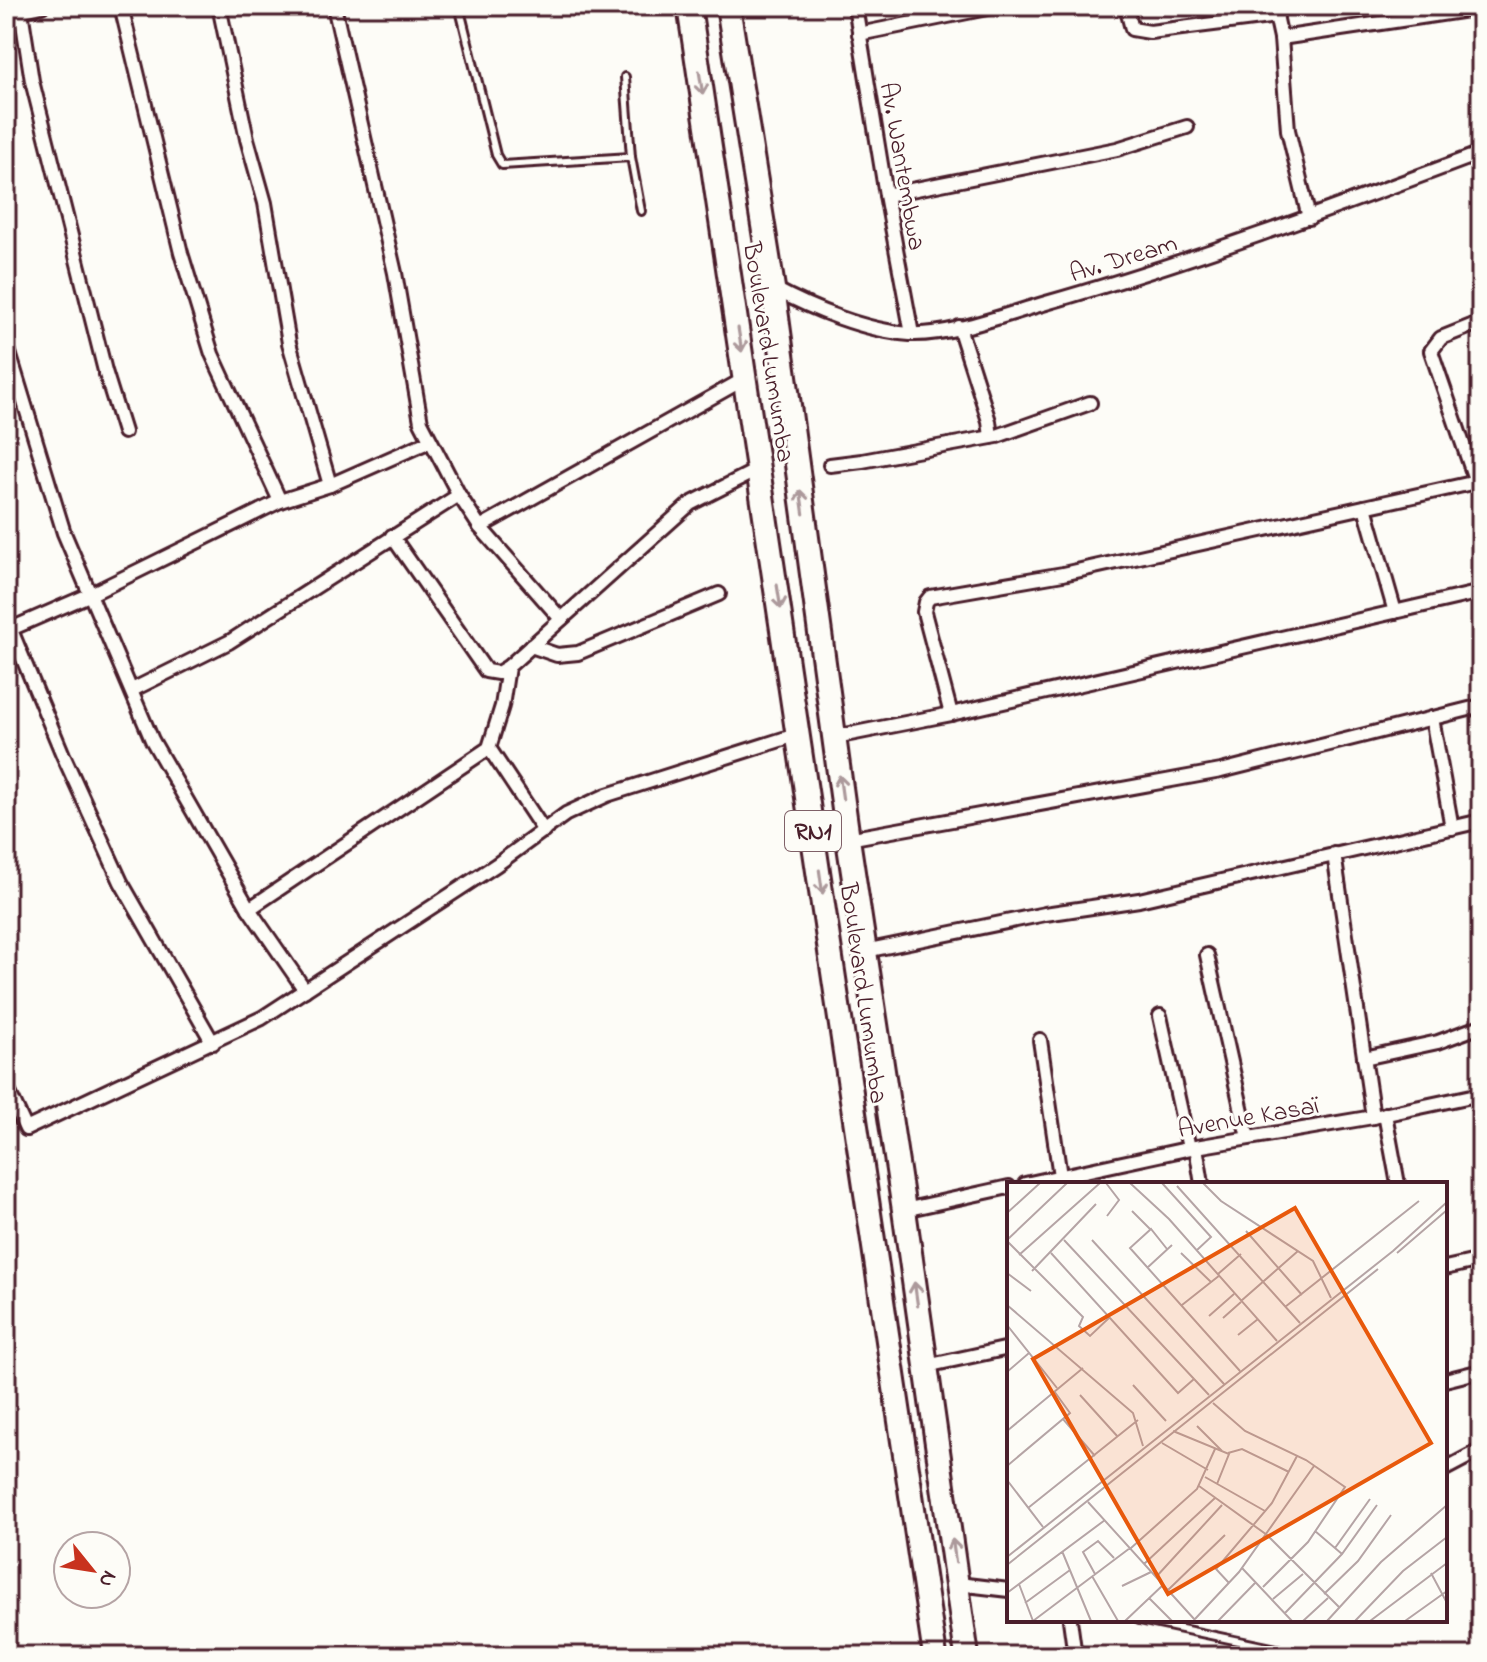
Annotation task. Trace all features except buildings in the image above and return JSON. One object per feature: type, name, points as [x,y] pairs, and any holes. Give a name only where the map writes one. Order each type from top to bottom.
[{"type":"highway","name":"Boulevard Lumumba","points":[[689,6],[935,1656]]},
{"type":"highway","name":"Boulevard Lumumba","points":[[728,6],[773,288],[848,839],[967,1656]]},
{"type":"street","points":[[6,14],[42,6]]},
{"type":"street","points":[[121,6],[181,253],[208,342],[280,501]]},
{"type":"street","points":[[219,6],[247,139],[265,203],[289,343],[330,485]]},
{"type":"street","points":[[334,6],[395,273],[417,409],[430,441],[480,527],[561,619]]},
{"type":"street","name":"Av. Wantembwa","points":[[855,6],[912,334]]},
{"type":"street","points":[[859,34],[997,6]]},
{"type":"street","points":[[1126,6],[1132,29],[1150,32],[1276,11],[1288,130],[1309,218]]},
{"type":"street","points":[[1281,38],[1481,8]]},
{"type":"street","points":[[21,11],[39,112],[105,371],[124,432]]},
{"type":"street","points":[[886,195],[1117,149],[1187,127]]},
{"type":"street","name":"Av. Dream","points":[[773,288],[823,311],[891,331],[912,334],[959,327],[1145,275],[1481,153]]},
{"type":"street","points":[[951,714],[924,612],[930,597],[1063,574],[1478,481],[1431,351],[1441,338],[1481,322]]},
{"type":"street","points":[[959,327],[989,421],[991,437]]},
{"type":"street","points":[[6,343],[64,533],[158,752],[249,909],[305,990]]},
{"type":"street","points":[[480,527],[746,378]]},
{"type":"street","points":[[830,465],[991,437],[1090,403]]},
{"type":"street","points":[[213,1043],[121,882],[8,626],[89,595],[280,501],[330,485],[430,441]]},
{"type":"street","points":[[392,536],[486,671],[498,673],[690,504],[759,469]]},
{"type":"street","points":[[132,690],[229,642],[459,495]]},
{"type":"street","points":[[1365,507],[1395,612]]},
{"type":"street","points":[[835,737],[951,714],[1481,592]]},
{"type":"street","points":[[531,646],[557,655],[578,653],[719,594]]},
{"type":"street","points":[[249,909],[489,748],[502,706],[508,667]]},
{"type":"street","points":[[848,839],[1221,771],[1481,706]]},
{"type":"street","points":[[1432,718],[1452,828]]},
{"type":"street","points":[[6,1086],[26,1129],[262,1018],[566,814],[607,795],[799,734]]},
{"type":"street","points":[[489,748],[544,831]]},
{"type":"street","points":[[865,951],[1045,914],[1139,900],[1481,821]]},
{"type":"street","points":[[1334,854],[1364,1058],[1397,1182]]},
{"type":"street","points":[[1207,955],[1248,1138]]},
{"type":"street","points":[[1160,1016],[1201,1182]]},
{"type":"street","points":[[1364,1058],[1438,1042],[1481,1026]]},
{"type":"street","points":[[1040,1040],[1060,1176]]},
{"type":"street","name":"Avenue Kasaï","points":[[1034,1182],[1192,1148],[1379,1116],[1481,1094]]},
{"type":"street","points":[[904,1210],[1007,1187]]},
{"type":"street","points":[[1447,1268],[1481,1260]]},
{"type":"street","points":[[926,1366],[1007,1348]]},
{"type":"street","points":[[1447,1380],[1481,1371]]},
{"type":"street","points":[[1447,1468],[1481,1450]]},
{"type":"street","points":[[958,1584],[1007,1590]]},
{"type":"street","points":[[1070,1622],[1075,1656]]},
{"type":"lane","points":[[459,6],[496,155],[502,165],[631,157]]},
{"type":"lane","points":[[625,77],[631,157],[641,211]]},
{"type":"lane","points":[[1148,1622],[1310,1656]]}]
